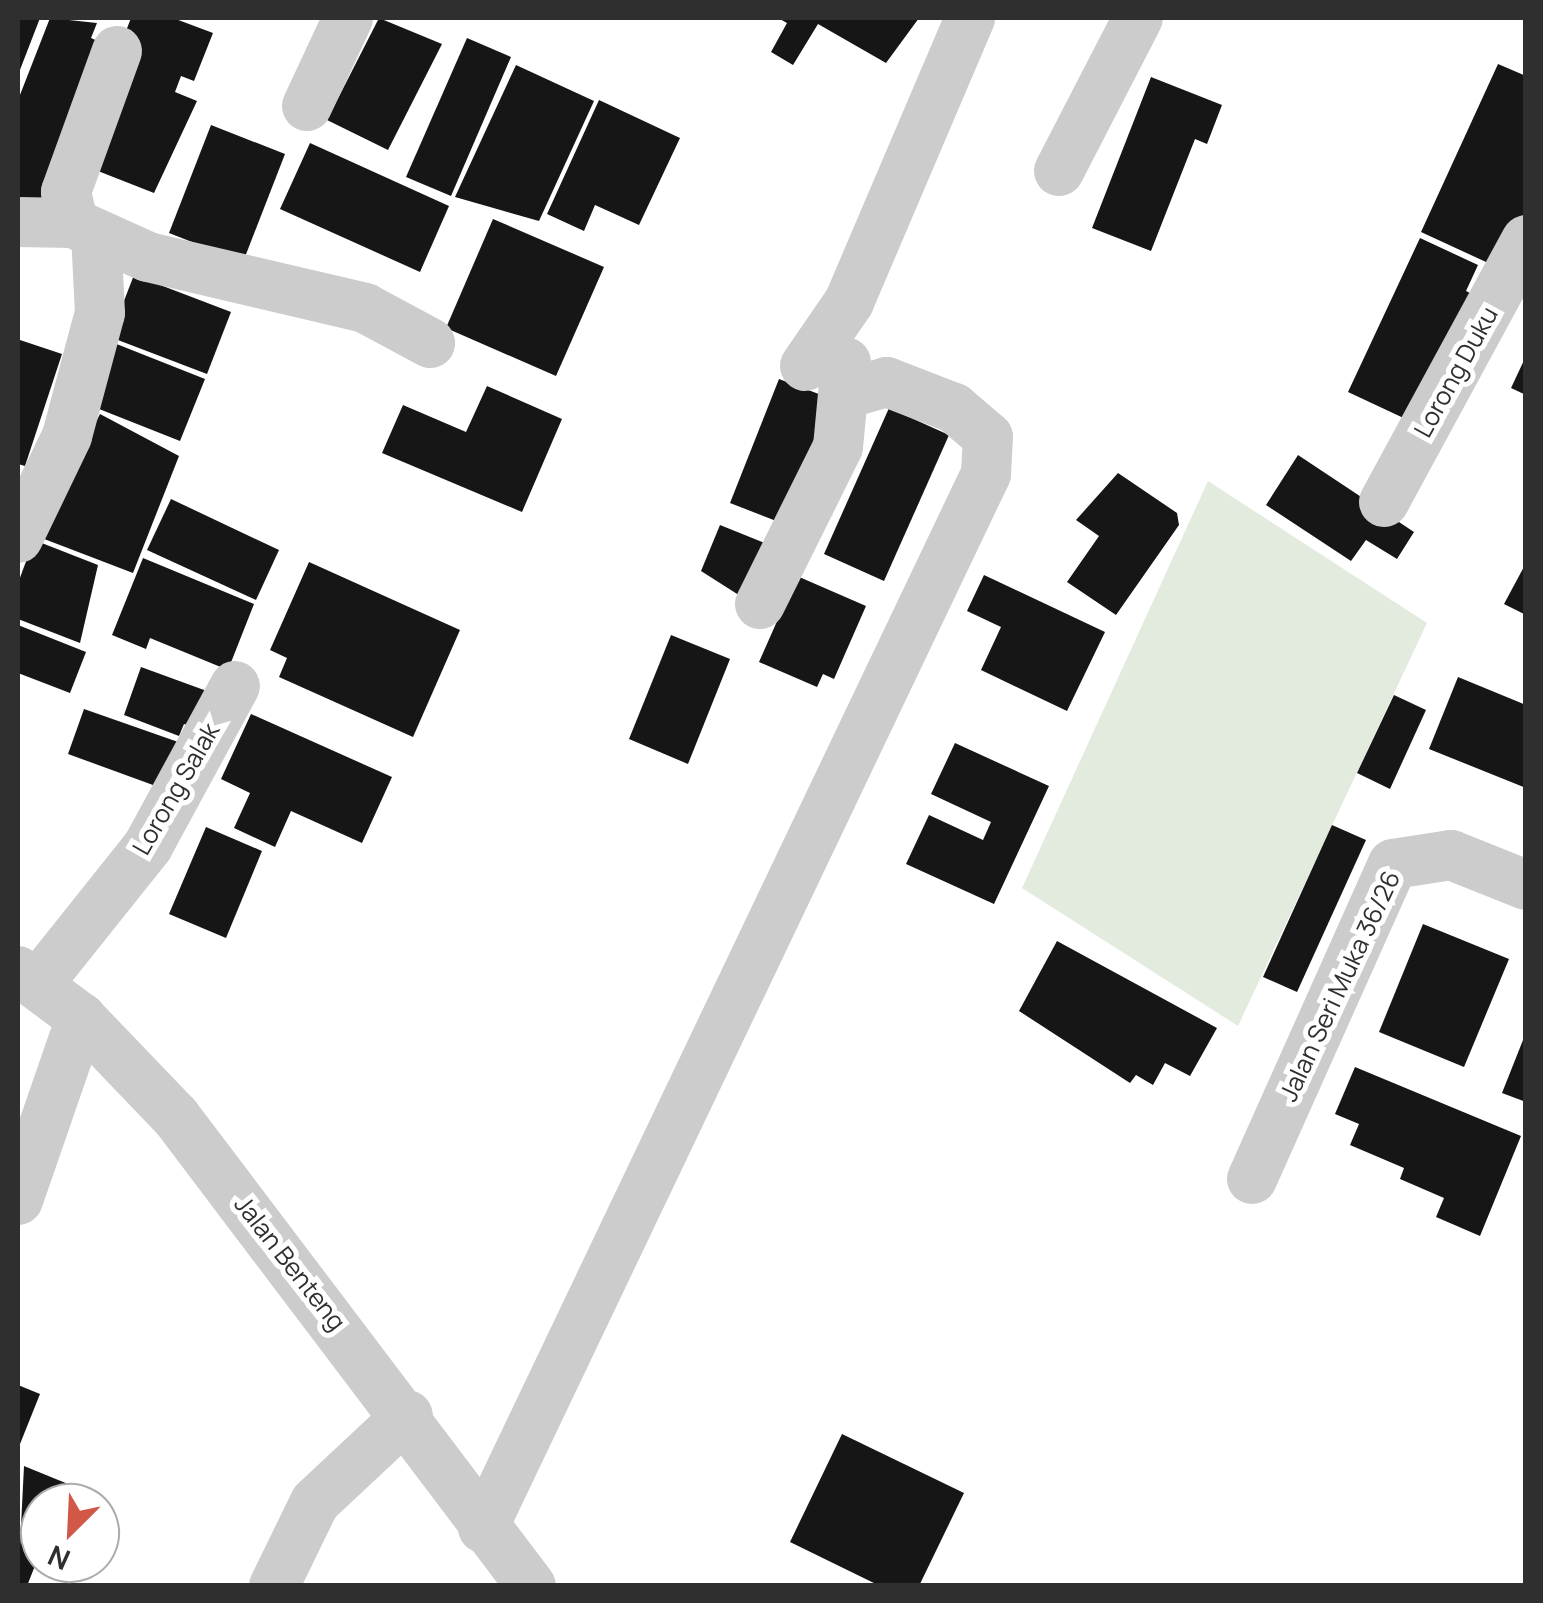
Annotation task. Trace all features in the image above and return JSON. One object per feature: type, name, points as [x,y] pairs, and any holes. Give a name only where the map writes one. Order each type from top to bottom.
[{"type":"street","points":[[307,106],[348,18]]},
{"type":"street","points":[[805,366],[849,302],[970,18]]},
{"type":"street","points":[[1059,171],[1138,18]]},
{"type":"street","points":[[18,538],[67,436],[100,313],[84,228],[66,192],[117,51]]},
{"type":"street","points":[[18,222],[84,228],[208,274],[317,292],[430,344]]},
{"type":"street","name":"Lorong Duku","points":[[1384,502],[1526,240]]},
{"type":"street","points":[[760,604],[838,447],[849,393],[849,302]]},
{"type":"street","points":[[484,1528],[986,474],[988,437],[954,408],[887,382],[849,393]]},
{"type":"street","name":"Lorong Salak","points":[[28,977],[148,846],[235,686]]},
{"type":"street","name":"Jalan Seri Muka 36/26","points":[[1252,1179],[1393,864],[1451,855],[1526,885]]},
{"type":"street","name":"Jalan Benteng","points":[[28,977],[81,1018],[176,1117],[408,1415],[484,1528],[531,1586]]},
{"type":"street","points":[[18,1200],[81,1018]]},
{"type":"street","points":[[274,1586],[315,1502],[408,1415]]},
{"type":"shaded area","points":[[1208,481],[1427,623],[1238,1026],[1022,888]]},
{"type":"building","points":[[18,18],[40,18],[18,75]]},
{"type":"building","points":[[50,18],[97,23],[91,38],[111,47],[65,185],[18,212],[18,100]]},
{"type":"building","points":[[131,18],[173,18],[213,33],[194,81],[181,76],[175,92],[197,101],[154,193],[75,162]]},
{"type":"building","points":[[379,18],[442,44],[388,150],[327,120]]},
{"type":"building","points":[[778,18],[919,18],[886,63],[818,24],[793,65],[771,52],[787,23]]},
{"type":"building","points":[[467,38],[511,57],[451,196],[406,177]]},
{"type":"building","points":[[1498,64],[1526,76],[1526,218],[1512,274],[1421,232]]},
{"type":"building","points":[[516,65],[594,101],[539,221],[455,197]]},
{"type":"building","points":[[1151,77],[1222,105],[1207,144],[1195,139],[1151,251],[1092,228]]},
{"type":"building","points":[[599,100],[680,138],[639,225],[595,205],[584,231],[547,214]]},
{"type":"building","points":[[211,125],[285,154],[243,262],[169,233]]},
{"type":"building","points":[[310,143],[449,206],[420,272],[280,209]]},
{"type":"building","points":[[493,219],[604,267],[556,376],[446,328]]},
{"type":"building","points":[[1420,238],[1478,265],[1466,291],[1487,301],[1427,429],[1348,392]]},
{"type":"building","points":[[134,275],[231,312],[207,374],[110,337]]},
{"type":"building","points":[[20,340],[62,354],[25,466],[18,464]]},
{"type":"building","points":[[114,343],[205,379],[180,441],[89,405]]},
{"type":"building","points":[[1526,356],[1526,395],[1511,388]]},
{"type":"building","points":[[779,379],[832,399],[784,524],[730,503]]},
{"type":"building","points":[[487,386],[562,419],[522,512],[382,453],[403,405],[466,432]]},
{"type":"building","points":[[889,408],[949,435],[884,581],[824,554]]},
{"type":"building","points":[[100,414],[179,456],[133,573],[39,537]]},
{"type":"building","points":[[1298,455],[1414,532],[1397,559],[1366,540],[1351,561],[1266,505]]},
{"type":"building","points":[[1118,473],[1177,513],[1179,525],[1116,615],[1067,582],[1099,536],[1076,520]]},
{"type":"building","points":[[171,499],[279,550],[256,600],[147,550]]},
{"type":"building","points":[[720,525],[767,544],[745,599],[701,571]]},
{"type":"building","points":[[34,540],[98,565],[80,643],[18,619],[18,583]]},
{"type":"building","points":[[143,558],[254,604],[228,670],[150,638],[146,649],[112,635]]},
{"type":"building","points":[[309,562],[460,630],[413,737],[279,677],[287,658],[270,650]]},
{"type":"building","points":[[1526,563],[1526,615],[1504,604]]},
{"type":"building","points":[[984,575],[1105,632],[1067,711],[981,670],[1001,627],[967,611]]},
{"type":"building","points":[[797,576],[866,606],[834,679],[823,674],[817,687],[759,662]]},
{"type":"building","points":[[18,625],[86,652],[70,693],[18,673]]},
{"type":"building","points":[[671,635],[730,659],[688,764],[629,739]]},
{"type":"building","points":[[141,667],[215,694],[202,730],[184,724],[179,736],[124,715]]},
{"type":"building","points":[[1458,677],[1526,705],[1526,788],[1429,749]]},
{"type":"building","points":[[1394,695],[1426,710],[1390,789],[1357,773]]},
{"type":"building","points":[[84,709],[181,743],[164,789],[68,754]]},
{"type":"building","points":[[251,714],[392,777],[362,843],[291,811],[275,847],[234,828],[250,793],[221,779]]},
{"type":"building","points":[[955,743],[1049,786],[994,904],[906,864],[929,815],[983,840],[991,822],[931,794]]},
{"type":"building","points":[[1332,825],[1366,840],[1297,992],[1263,977]]},
{"type":"building","points":[[206,827],[262,851],[226,938],[169,914]]},
{"type":"building","points":[[1423,924],[1509,959],[1464,1067],[1379,1032]]},
{"type":"building","points":[[1057,941],[1217,1028],[1190,1076],[1165,1063],[1153,1085],[1136,1075],[1130,1083],[1019,1011]]},
{"type":"building","points":[[1526,1035],[1526,1102],[1502,1093]]},
{"type":"building","points":[[1355,1067],[1521,1136],[1480,1236],[1436,1217],[1444,1198],[1400,1179],[1404,1168],[1350,1145],[1359,1124],[1335,1114]]},
{"type":"building","points":[[18,1385],[40,1394],[18,1449]]},
{"type":"building","points":[[842,1434],[964,1493],[919,1586],[880,1586],[790,1542]]},
{"type":"building","points":[[24,1466],[66,1483],[23,1483]]},
{"type":"building","points":[[20,1546],[20,1583],[28,1583],[18,1586]]}]
